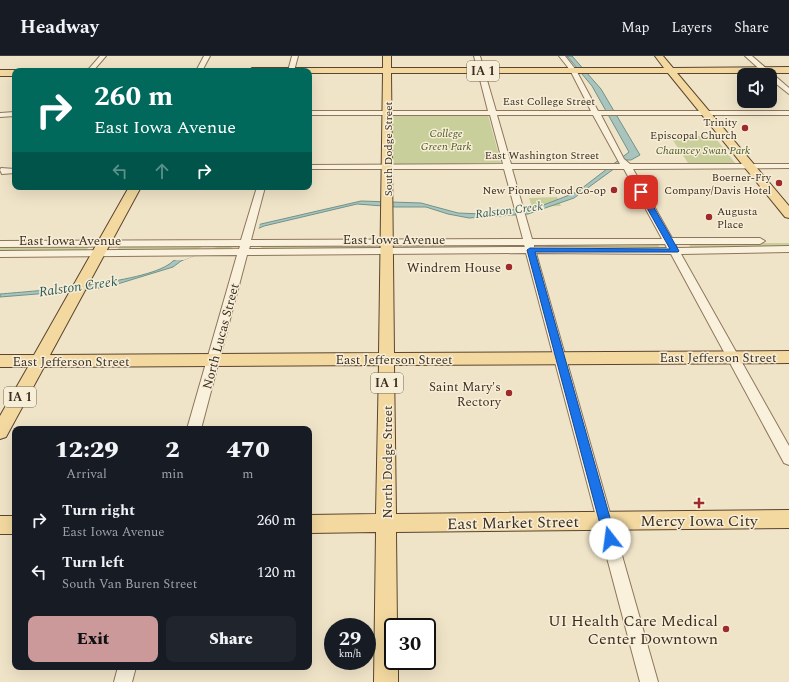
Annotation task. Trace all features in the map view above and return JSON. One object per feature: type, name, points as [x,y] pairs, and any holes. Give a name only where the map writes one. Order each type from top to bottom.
[{"type":"main road","name":"South Dodge Street","points":[[387,56],[388,247]]},
{"type":"main road","points":[[658,56],[706,112],[789,214]]},
{"type":"main road","name":"IA 1","points":[[312,71],[737,70]]},
{"type":"main road","name":"IA 1","points":[[777,70],[789,70]]},
{"type":"main road","points":[[0,73],[12,73]]},
{"type":"main road","name":"IA 1","points":[[0,432],[133,190]]},
{"type":"main road","name":"North Dodge Street","points":[[386,682],[388,247]]},
{"type":"main road","name":"East Jefferson Street","points":[[0,361],[789,357]]},
{"type":"main road","name":"East Market Street","points":[[312,524],[605,520],[789,520]]},
{"type":"main road","points":[[0,525],[12,525]]},
{"type":"street","points":[[93,68],[103,56]]},
{"type":"street","points":[[201,68],[207,56]]},
{"type":"street","points":[[292,68],[295,56]]},
{"type":"street","points":[[477,56],[649,682]]},
{"type":"street","points":[[562,56],[575,70],[599,112],[622,163],[672,246],[789,458]]},
{"type":"street","points":[[748,56],[761,68]]},
{"type":"street","points":[[777,82],[789,92]]},
{"type":"street","name":"East College Street","points":[[312,113],[789,113]]},
{"type":"street","points":[[0,114],[12,114]]},
{"type":"street","name":"East Washington Street","points":[[312,167],[587,170],[622,163],[789,166]]},
{"type":"street","name":"East Washington Street","points":[[312,170],[387,168]]},
{"type":"street","name":"North Lucas Street","points":[[195,426],[260,190]]},
{"type":"street","name":"East Iowa Avenue","points":[[672,246],[789,241]]},
{"type":"street","name":"East Iowa Avenue","points":[[0,244],[101,248],[672,246],[789,249]]},
{"type":"street","name":"East Iowa Avenue","points":[[0,254],[101,248]]},
{"type":"street","points":[[123,682],[127,670]]},
{"type":"green space","name":"College Green Park","points":[[488,115],[501,163],[392,164],[391,116]]},
{"type":"green space","name":"Chauncey Swan Park","points":[[670,136],[714,136],[735,163],[688,163]]},
{"type":"green space","points":[[557,197],[561,206],[532,207],[529,198]]},
{"type":"green space","points":[[657,243],[660,248],[546,248],[546,245]]},
{"type":"green space","points":[[689,243],[789,243],[789,248],[690,248]]},
{"type":"green space","points":[[404,244],[516,245],[517,249],[403,249]]},
{"type":"green space","points":[[262,245],[375,245],[374,249],[261,249]]},
{"type":"green space","points":[[0,246],[89,246],[87,250],[0,251]]},
{"type":"green space","points":[[119,246],[232,246],[231,250],[118,251]]},
{"type":"water","name":"Ralston Creek","points":[[567,56],[572,56],[601,89],[640,155],[631,160],[626,160],[574,198],[528,214],[469,218],[448,214],[426,207],[396,207],[357,204],[264,226],[181,261],[173,267],[111,286],[86,290],[0,297],[0,294],[91,285],[142,275],[161,269],[173,261],[261,224],[361,201],[421,203],[458,213],[482,214],[541,206],[577,192],[629,152],[592,86]]},
{"type":"pier","points":[[260,223],[258,231],[184,260],[171,260]]},
{"type":"place","name":"Trinity Episcopal Church","points":[[745,128]]},
{"type":"place","name":"Boerner-Fry Company/Davis Hotel","points":[[779,183]]},
{"type":"place","name":"New Pioneer Food Co-op","points":[[614,190]]},
{"type":"place","name":"Augusta Place","points":[[709,217]]},
{"type":"place","name":"Windrem House","points":[[509,267]]},
{"type":"place","name":"Saint Mary's Rectory","points":[[509,393]]},
{"type":"place","name":"Mercy Iowa City","points":[[699,503]]},
{"type":"place","name":"UI Health Care Medical Center Downtown","points":[[726,629]]},
{"type":"route","points":[[610,539],[530,250],[675,251],[641,192]]}]
